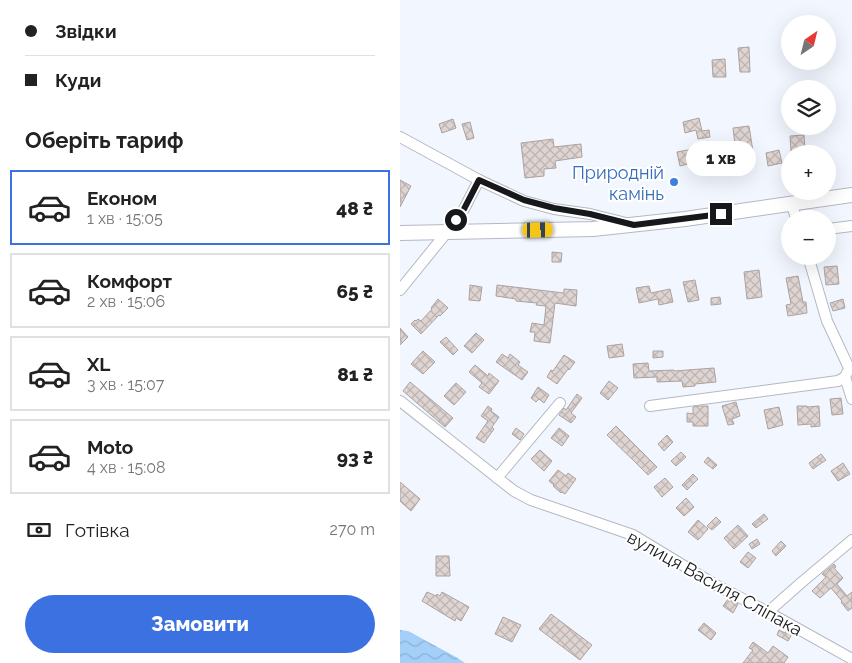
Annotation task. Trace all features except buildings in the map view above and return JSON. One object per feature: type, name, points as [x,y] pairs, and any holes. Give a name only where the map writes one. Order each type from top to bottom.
[{"type":"main road","points":[[400,233],[593,229],[685,220],[852,195]]},
{"type":"street","points":[[400,137],[479,180],[524,200],[634,225]]},
{"type":"street","points":[[400,290],[464,209],[479,180]]},
{"type":"street","points":[[792,204],[794,210]]},
{"type":"street","points":[[836,228],[852,226]]},
{"type":"street","points":[[811,265],[827,321],[849,371],[852,399]]},
{"type":"street","points":[[650,406],[838,381],[849,371]]},
{"type":"street","name":"вулиця Василя Сліпака","points":[[400,401],[514,491],[531,500],[633,535],[714,584],[852,659]]},
{"type":"street","points":[[497,478],[560,403]]},
{"type":"street","points":[[768,612],[852,540]]},
{"type":"water","points":[[400,630],[408,631],[465,663],[400,663]]},
{"type":"place","name":"Природній камінь","points":[[674,182]]},
{"type":"route","points":[[456,220],[479,180],[524,200],[634,225],[721,214]]}]
